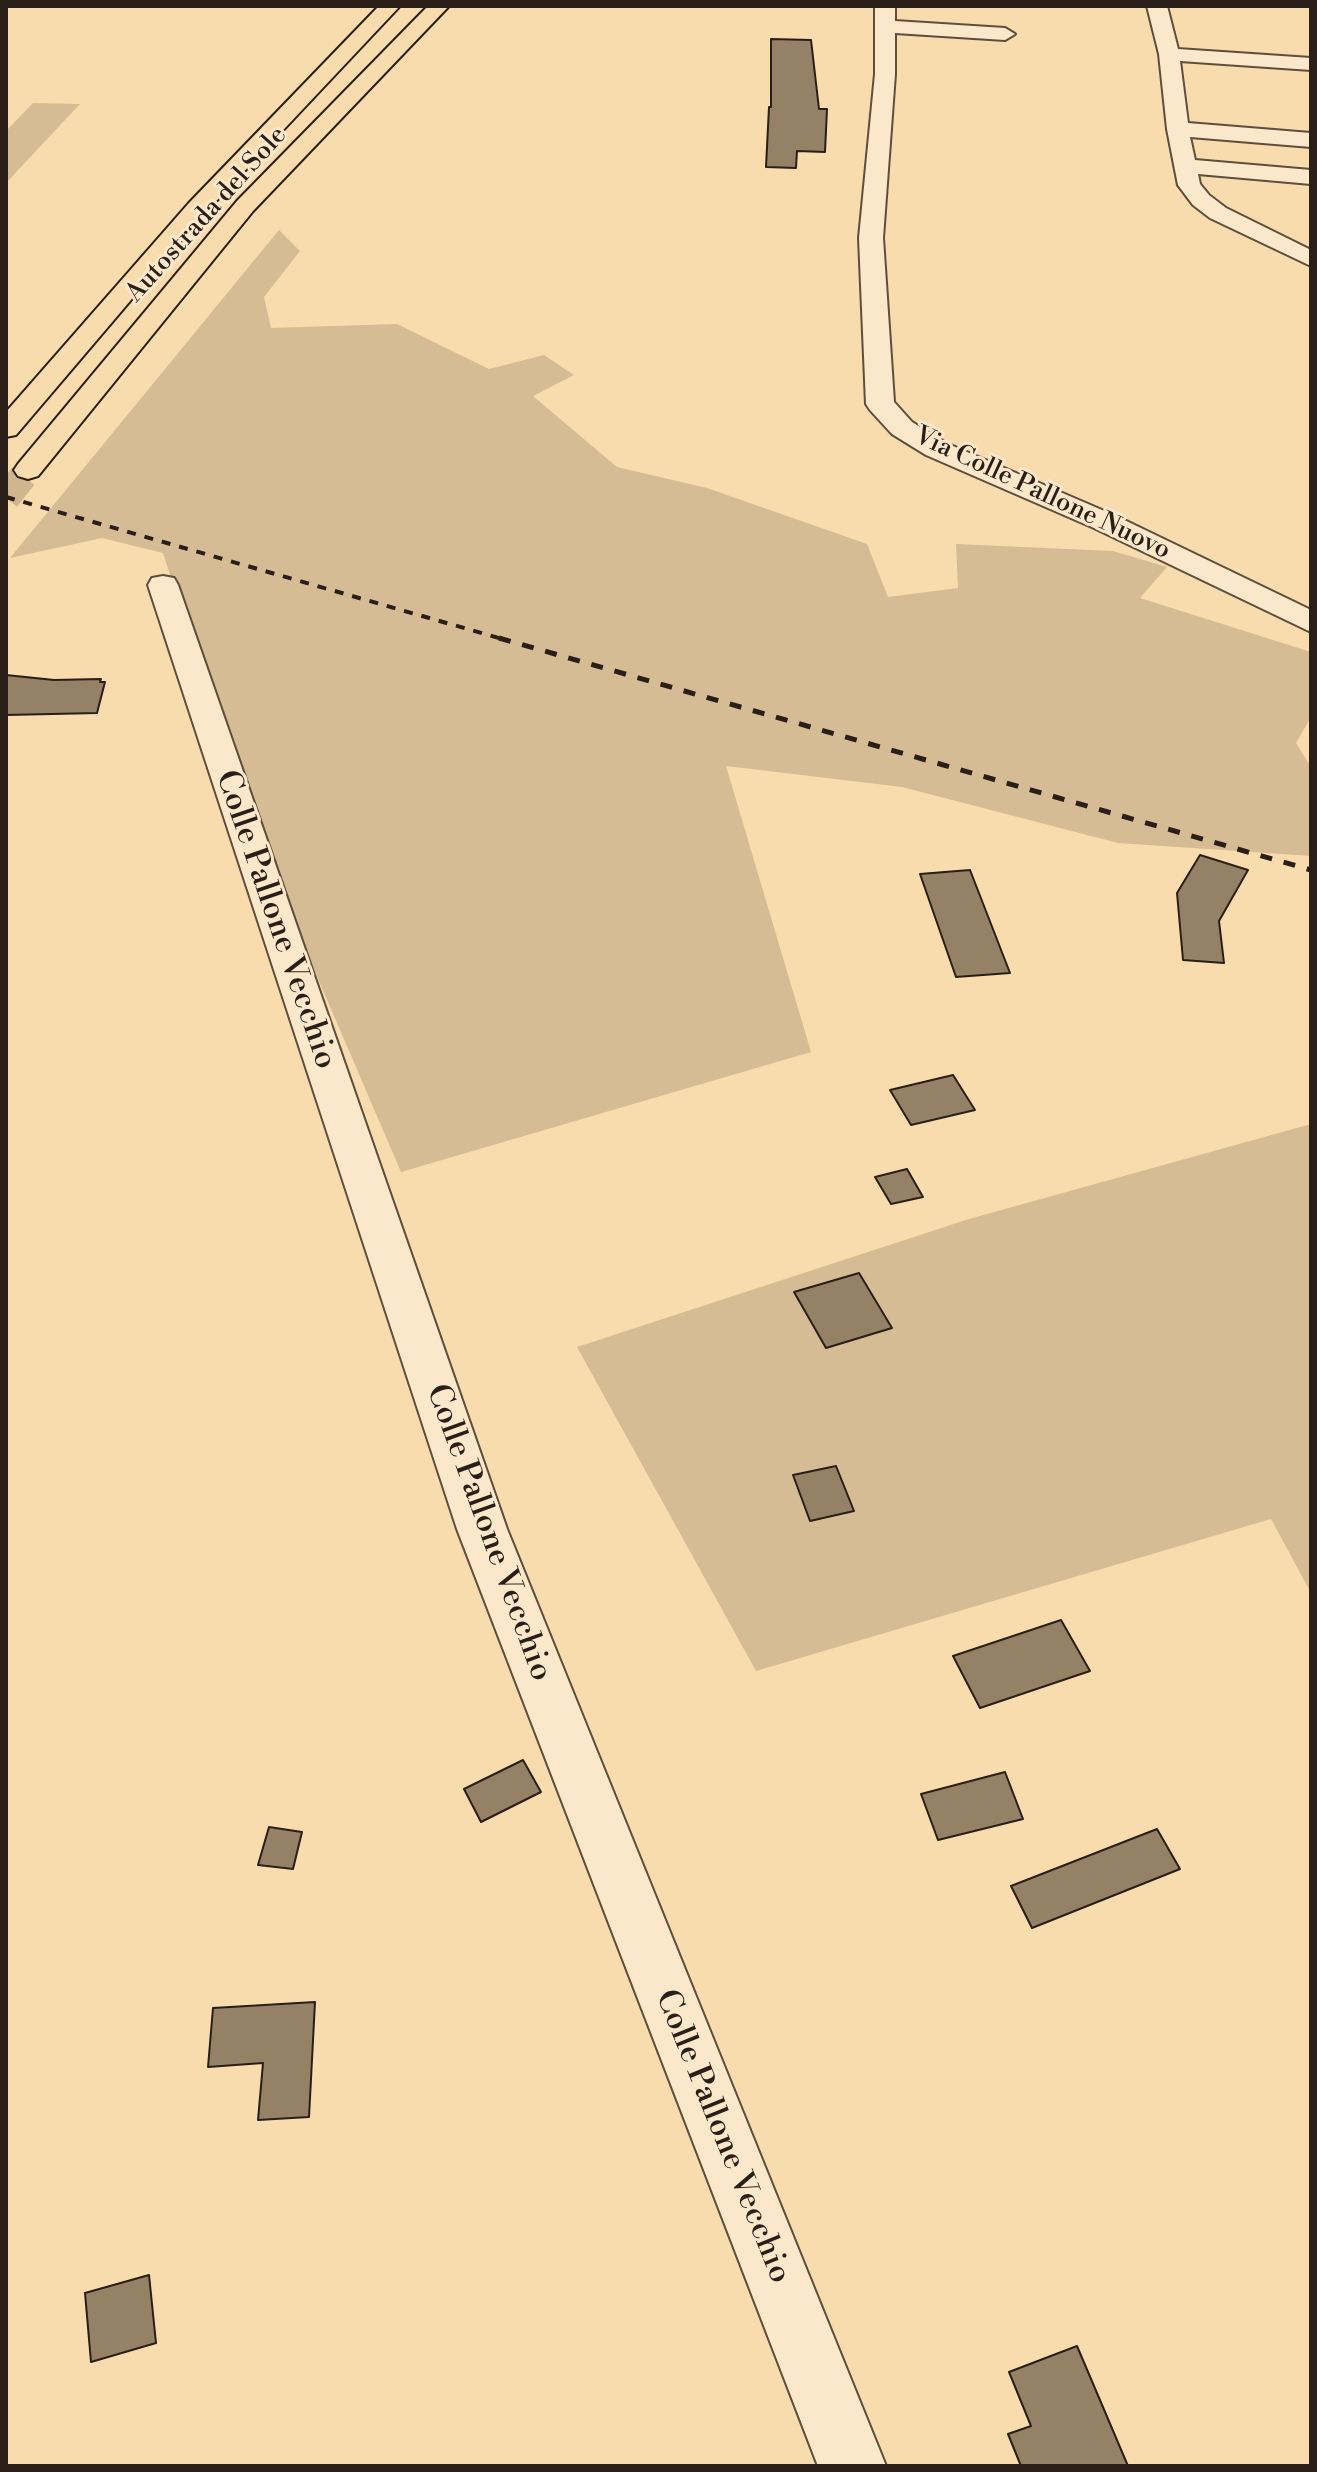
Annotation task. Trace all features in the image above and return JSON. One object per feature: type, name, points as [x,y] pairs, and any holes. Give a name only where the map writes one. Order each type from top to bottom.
[{"type":"highway","name":"Autostrada del Sole","points":[[6,429],[197,208],[390,6]]},
{"type":"highway","name":"Autostrada del Sole","points":[[28,470],[245,206],[439,6]]},
{"type":"street","points":[[1157,6],[1169,54],[1181,147],[1194,192],[1210,207],[1311,259]]},
{"type":"street","points":[[885,16],[1005,34]]},
{"type":"street","name":"Via Colle Pallone Nuovo","points":[[885,16],[885,74],[871,238],[880,404],[902,428],[936,449],[1105,522],[1311,622]]},
{"type":"street","points":[[1169,54],[1311,64]]},
{"type":"street","points":[[1181,147],[1311,140]]},
{"type":"street","points":[[1181,147],[1311,156]]},
{"type":"street","points":[[1181,147],[1311,177]]},
{"type":"street","name":"Colle Pallone Vecchio","points":[[163,585],[482,1529],[852,2466]]},
{"type":"shaded area","points":[[33,103],[80,104],[6,183],[6,131]]},
{"type":"shaded area","points":[[279,230],[300,251],[264,297],[271,328],[397,324],[489,369],[544,355],[574,375],[533,396],[617,467],[707,488],[867,544],[888,597],[958,588],[956,544],[1113,551],[1167,567],[1140,598],[1311,652],[1311,717],[1296,743],[1311,767],[1311,856],[1118,843],[902,787],[726,766],[811,1052],[401,1172],[249,818],[163,553],[102,538],[10,558]]},
{"type":"shaded area","points":[[1311,1124],[1311,1593],[1271,1519],[756,1671],[577,1347],[969,1219]]},
{"type":"building","points":[[771,39],[811,40],[819,109],[827,109],[825,152],[797,151],[796,168],[766,167],[771,107]]},
{"type":"building","points":[[6,675],[54,680],[101,679],[100,682],[105,682],[97,713],[6,715]]},
{"type":"building","points":[[1200,855],[1248,870],[1219,921],[1224,963],[1183,960],[1177,893]]},
{"type":"building","points":[[970,870],[1010,973],[956,977],[920,874]]},
{"type":"building","points":[[953,1075],[975,1110],[911,1125],[890,1090]]},
{"type":"building","points":[[907,1169],[923,1197],[891,1204],[875,1177]]},
{"type":"building","points":[[859,1273],[892,1328],[826,1348],[794,1292]]},
{"type":"building","points":[[836,1466],[854,1511],[810,1521],[793,1475]]},
{"type":"building","points":[[1061,1620],[1090,1671],[980,1708],[953,1656]]},
{"type":"building","points":[[523,1760],[541,1792],[481,1822],[464,1789]]},
{"type":"building","points":[[1005,1772],[1023,1819],[938,1840],[921,1794]]},
{"type":"building","points":[[269,1827],[302,1832],[293,1869],[258,1865]]},
{"type":"building","points":[[1157,1829],[1180,1869],[1032,1928],[1011,1886]]},
{"type":"building","points":[[315,2002],[309,2117],[258,2120],[263,2063],[208,2067],[213,2008]]},
{"type":"building","points":[[149,2275],[156,2343],[91,2362],[85,2293]]},
{"type":"building","points":[[1077,2346],[1128,2466],[1021,2466],[1008,2434],[1031,2426],[1009,2372]]},
{"type":"tunnel","points":[[6,498],[28,470]]},
{"type":"railway","points":[[6,497],[506,640]]},
{"type":"railway","points":[[499,638],[506,640]]},
{"type":"railway","points":[[506,640],[1311,870]]}]
